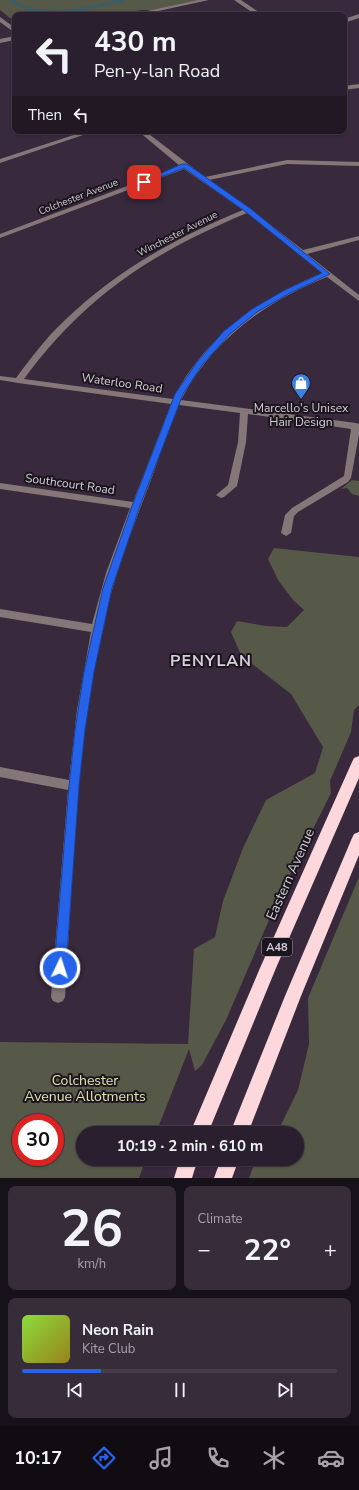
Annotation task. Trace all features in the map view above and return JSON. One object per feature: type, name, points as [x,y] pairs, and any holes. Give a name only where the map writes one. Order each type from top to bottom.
[{"type":"highway","name":"Eastern Avenue","points":[[202,1126],[268,968],[359,762]]},
{"type":"highway","name":"A48","points":[[242,1126],[292,996],[359,838]]},
{"type":"highway","points":[[182,1178],[186,1166]]},
{"type":"highway","points":[[223,1178],[227,1166]]},
{"type":"street","points":[[148,12],[206,0]]},
{"type":"street","points":[[237,0],[255,12]]},
{"type":"street","points":[[347,20],[359,16]]},
{"type":"street","points":[[0,19],[12,29]]},
{"type":"street","points":[[0,41],[12,39]]},
{"type":"street","points":[[347,88],[359,86]]},
{"type":"street","points":[[0,161],[83,134]]},
{"type":"street","points":[[145,134],[185,166],[248,210],[359,299]]},
{"type":"street","points":[[204,179],[288,162],[359,164]]},
{"type":"street","name":"Colchester Avenue","points":[[0,236],[185,166]]},
{"type":"street","name":"Winchester Avenue","points":[[18,381],[64,324],[85,305],[126,273],[173,244],[248,210]]},
{"type":"street","points":[[301,253],[359,238]]},
{"type":"street","points":[[58,997],[74,786],[80,730],[89,672],[107,588],[136,506],[179,394],[200,364],[237,323],[287,291],[327,274]]},
{"type":"street","name":"Waterloo Road","points":[[0,378],[358,427]]},
{"type":"street","points":[[221,495],[232,486],[242,442],[244,411]]},
{"type":"street","points":[[286,533],[290,514],[341,483],[348,476],[358,427]]},
{"type":"street","name":"Southcourt Road","points":[[0,486],[136,506]]},
{"type":"street","points":[[0,613],[97,629]]},
{"type":"street","points":[[0,772],[74,786]]},
{"type":"green space","points":[[0,0],[206,0],[161,10],[142,10],[132,12],[12,12],[12,20],[0,10]]},
{"type":"green space","points":[[352,480],[359,481],[359,496],[352,494],[347,488],[341,489]]},
{"type":"green space","name":"Colchester Avenue Allotments","points":[[274,548],[359,557],[359,705],[354,710],[351,732],[330,781],[331,793],[278,899],[226,1020],[202,1065],[195,1071],[189,1049],[159,1126],[76,1126],[76,1166],[143,1166],[139,1178],[0,1178],[0,1042],[188,1044],[194,949],[215,937],[223,901],[243,848],[266,800],[315,773],[323,747],[291,694],[241,655],[231,632],[237,621],[266,626],[287,627],[304,610],[293,600],[278,580],[268,559]]},
{"type":"green space","points":[[359,877],[359,1178],[249,1178],[253,1166],[304,1166],[304,1126],[280,1126],[298,1090],[309,1044],[308,998]]},
{"type":"waterway","points":[[11,0],[24,7],[51,12],[80,9],[123,0]]},
{"type":"place","name":"Marcello's Unisex Hair Design","points":[[301,400]]},
{"type":"district","name":"PENYLAN","points":[[211,660]]},
{"type":"route","points":[[60,968],[74,786],[80,730],[97,629],[107,588],[121,546],[179,394],[211,350],[237,323],[287,291],[305,282],[327,274],[248,210],[185,166],[144,182]]}]
